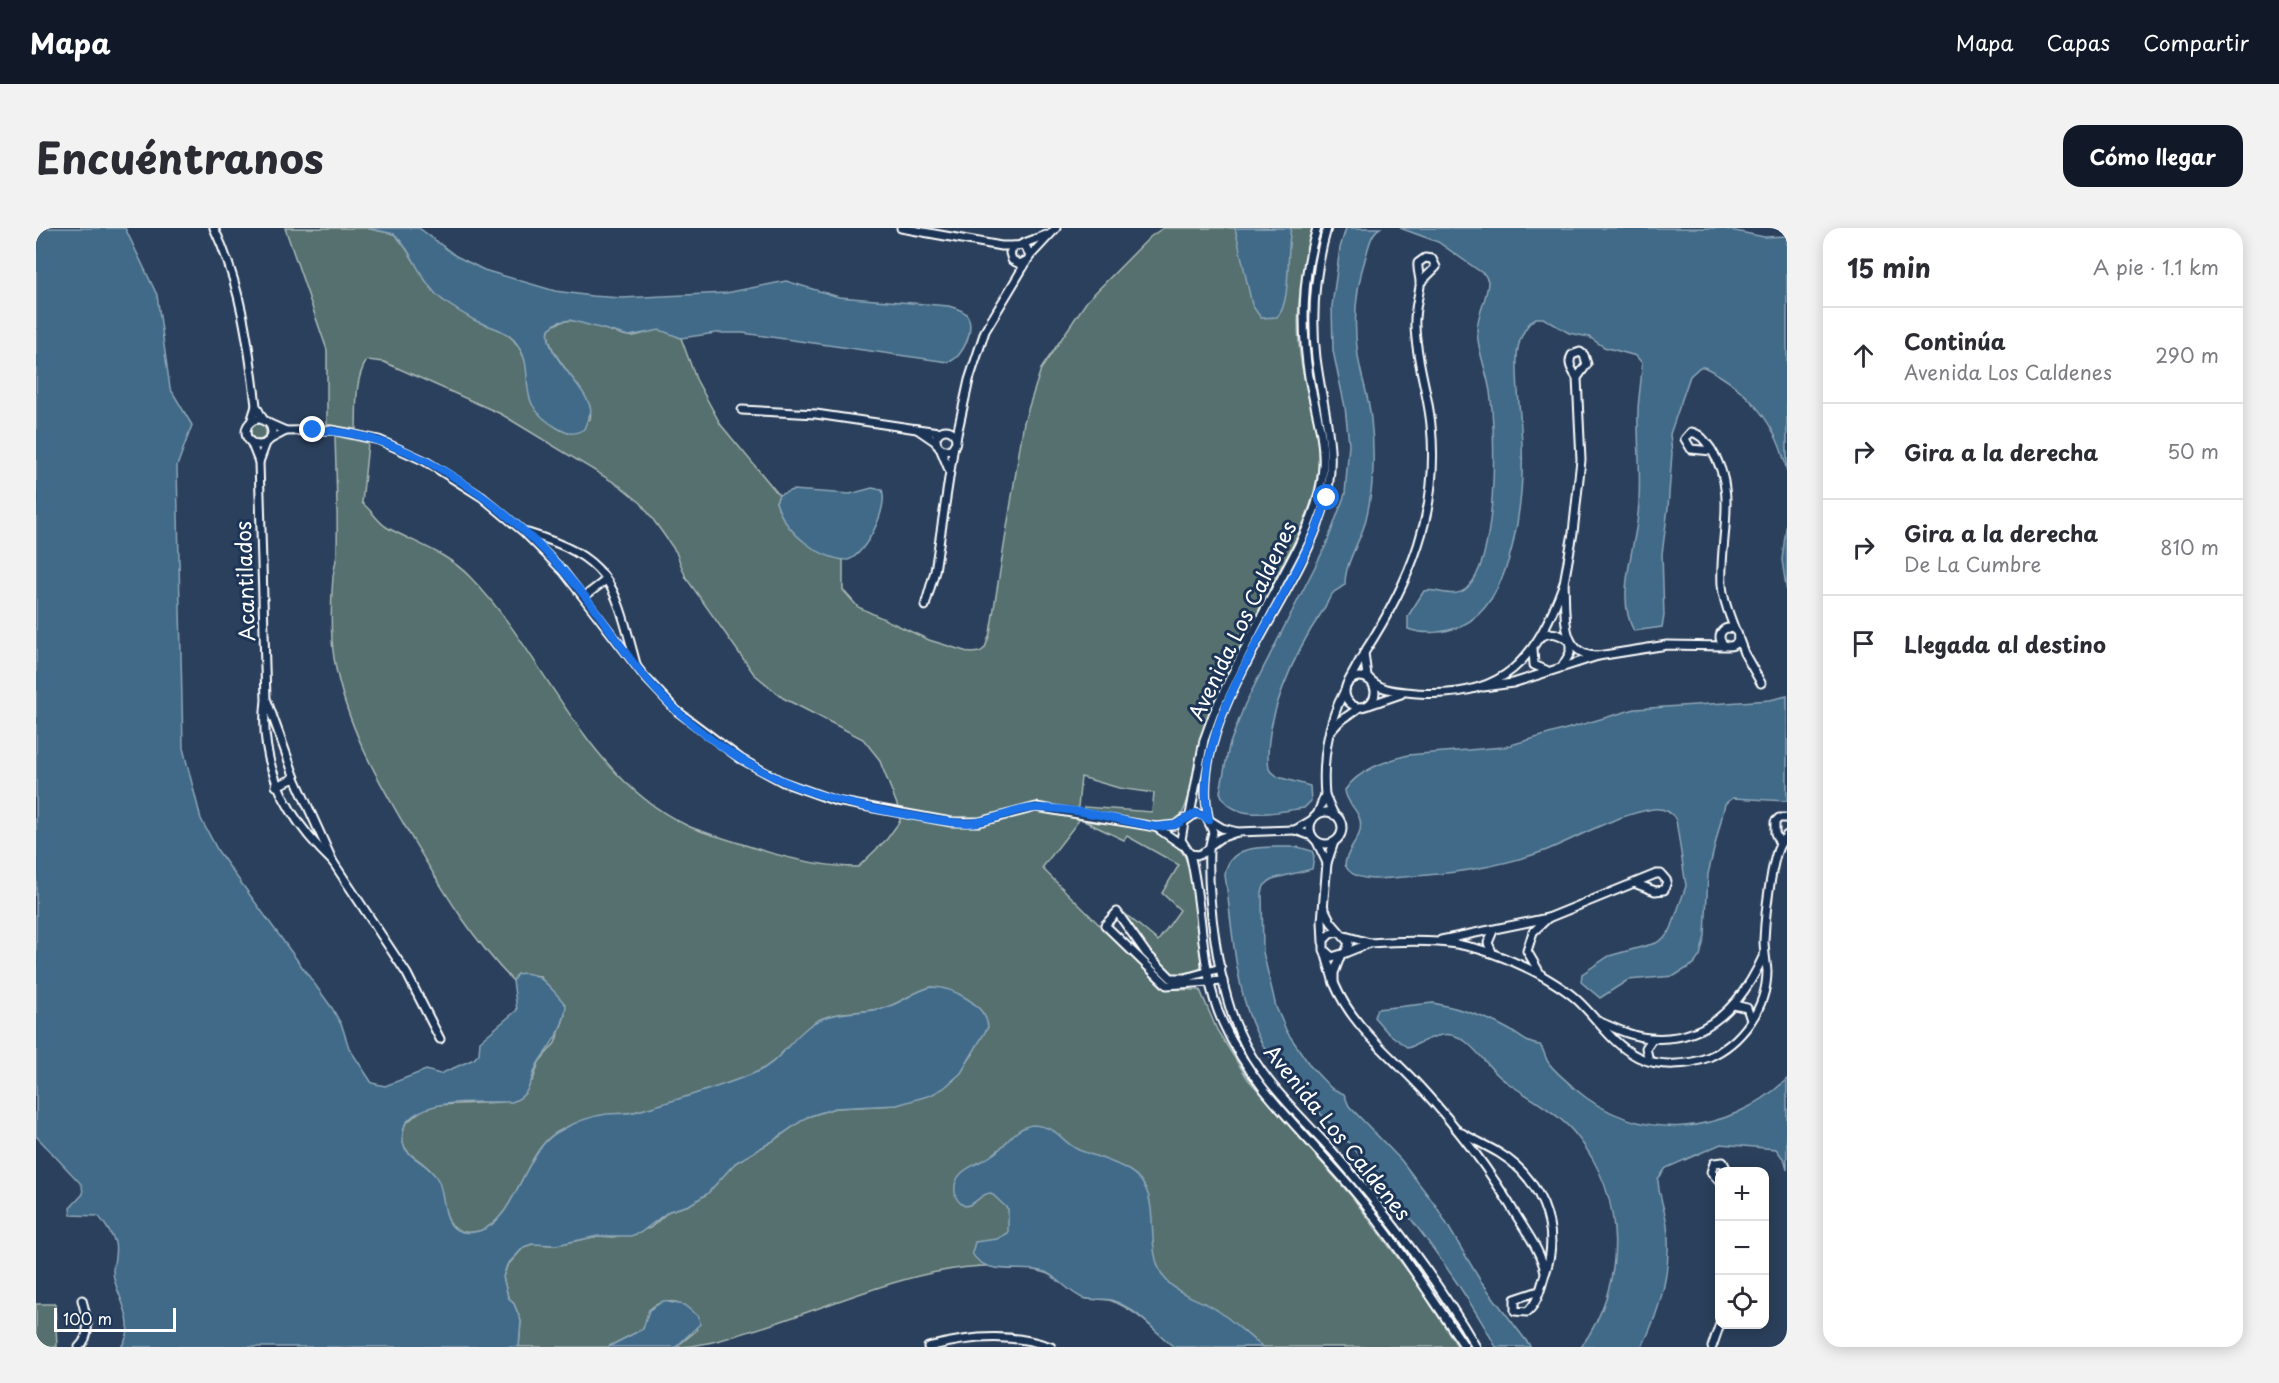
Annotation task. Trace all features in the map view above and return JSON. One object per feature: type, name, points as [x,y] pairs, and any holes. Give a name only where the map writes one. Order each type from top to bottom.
[{"type":"street","points":[[214,228],[230,269],[244,317],[256,406],[246,432],[259,462]]},
{"type":"street","points":[[901,228],[1001,246],[1022,244],[1055,229]]},
{"type":"street","name":"Avenida Los Caldenes","points":[[1188,816],[1209,724],[1226,685],[1306,530],[1318,495],[1323,466],[1323,447],[1309,377],[1304,331],[1307,274],[1317,228]]},
{"type":"street","name":"Avenida Los Caldenes","points":[[1209,820],[1204,794],[1205,782],[1221,721],[1239,680],[1316,531],[1330,481],[1330,428],[1319,376],[1313,330],[1316,282],[1327,228]]},
{"type":"street","points":[[925,606],[935,571],[955,442],[969,380],[985,331],[1028,259],[1055,229]]},
{"type":"street","points":[[1022,244],[1028,247],[1028,259]]},
{"type":"street","points":[[1001,246],[1012,259],[1028,259]]},
{"type":"street","points":[[1013,284],[1014,246]]},
{"type":"street","points":[[1420,283],[1415,327],[1417,352],[1431,424],[1433,463],[1429,499],[1421,541],[1405,585],[1347,684],[1332,720],[1325,764],[1325,795],[1342,828],[1334,842],[1328,863],[1324,908],[1324,947],[1342,1002],[1366,1036],[1419,1086],[1459,1132],[1504,1195],[1541,1258],[1545,1272]]},
{"type":"street","points":[[1347,684],[1358,677],[1371,681],[1381,688],[1407,692],[1472,691],[1512,669],[1533,649],[1541,637],[1564,583],[1573,533],[1581,460],[1577,378]]},
{"type":"street","points":[[256,406],[272,433],[259,462]]},
{"type":"street","points":[[950,477],[946,460],[938,445],[941,431],[956,422],[964,408]]},
{"type":"street","points":[[742,410],[816,414],[941,431],[953,433],[955,442]]},
{"type":"street","points":[[251,423],[266,422],[286,431],[350,432],[396,446],[456,479],[524,532],[585,596],[636,667],[677,711],[719,745],[783,782],[836,801],[951,822],[979,822],[1036,807],[1156,827],[1175,825],[1188,816],[1201,814],[1222,828],[1237,832],[1295,830],[1326,844],[1334,842]]},
{"type":"street","points":[[917,429],[946,450],[955,442]]},
{"type":"street","points":[[251,442],[258,445],[286,431]]},
{"type":"street","points":[[1712,451],[1721,465],[1728,491],[1722,587],[1743,653],[1761,683]]},
{"type":"street","name":"Acantilados","points":[[259,462],[267,700],[264,735],[276,786],[299,826],[333,862]]},
{"type":"street","points":[[524,532],[568,547],[590,562],[606,580],[622,609],[636,667]]},
{"type":"street","points":[[585,596],[606,580]]},
{"type":"street","points":[[1561,666],[1568,660],[1570,642],[1564,583]]},
{"type":"street","points":[[1729,611],[1719,639],[1727,646],[1743,653]]},
{"type":"street","points":[[1707,644],[1722,631],[1730,628],[1737,633]]},
{"type":"street","points":[[1483,687],[1513,683],[1598,656],[1667,645],[1727,646],[1736,642],[1737,633]]},
{"type":"street","points":[[1541,637],[1558,634],[1580,653],[1598,656]]},
{"type":"street","points":[[1533,649],[1534,665],[1542,670],[1549,670]]},
{"type":"street","points":[[1364,653],[1364,669],[1375,694],[1364,706]]},
{"type":"street","points":[[1344,692],[1347,701],[1364,706]]},
{"type":"street","points":[[1331,731],[1339,722],[1364,706],[1407,692]]},
{"type":"street","name":"Acantilados","points":[[267,700],[295,777],[333,862],[407,974],[440,1039]]},
{"type":"street","points":[[276,786],[295,777]]},
{"type":"street","points":[[1325,795],[1315,817],[1315,839],[1328,863]]},
{"type":"street","points":[[1295,830],[1326,812],[1334,815]]},
{"type":"street","points":[[1182,845],[1181,834],[1188,816]]},
{"type":"street","points":[[1442,940],[1492,952],[1541,975],[1576,998],[1621,1046],[1649,1061],[1683,1063],[1702,1059],[1729,1046],[1751,1023],[1766,985],[1764,955],[1769,888],[1779,842],[1775,833],[1775,822],[1779,818],[1787,818]]},
{"type":"street","points":[[1209,820],[1214,832],[1211,847]]},
{"type":"street","points":[[1156,827],[1182,845],[1190,854],[1199,855],[1221,838],[1237,832]]},
{"type":"street","points":[[1779,842],[1787,835]]},
{"type":"street","name":"Avenida Los Caldenes","points":[[1211,847],[1209,877],[1221,968],[1239,1033],[1263,1075],[1373,1200],[1460,1320],[1476,1347]]},
{"type":"street","name":"Avenida Los Caldenes","points":[[1190,854],[1196,876],[1211,983],[1222,1022],[1256,1080],[1355,1192],[1419,1278],[1465,1347]]},
{"type":"street","points":[[1324,947],[1330,934],[1342,934],[1370,943],[1442,940],[1513,927],[1548,918],[1634,883]]},
{"type":"street","points":[[1324,908],[1348,947],[1334,972],[1334,983]]},
{"type":"street","points":[[1221,968],[1185,978],[1171,978],[1146,953],[1117,912],[1105,925],[1167,985],[1223,981]]},
{"type":"street","points":[[1512,960],[1524,956],[1530,938],[1548,918]]},
{"type":"street","points":[[1513,927],[1523,929],[1530,938]]},
{"type":"street","points":[[1492,952],[1488,943],[1493,931]]},
{"type":"street","points":[[1125,945],[1134,937]]},
{"type":"street","points":[[1324,947],[1329,955],[1342,955],[1370,943]]},
{"type":"street","points":[[1527,951],[1541,975]]},
{"type":"street","points":[[1598,1020],[1652,1039],[1695,1032],[1715,1021],[1734,1005],[1749,986],[1764,955]]},
{"type":"street","points":[[1734,1005],[1747,1008],[1751,1023]]},
{"type":"street","points":[[1649,1061],[1646,1048],[1652,1039]]},
{"type":"street","points":[[1459,1132],[1514,1164],[1536,1191],[1544,1207],[1551,1237],[1551,1250],[1539,1291]]},
{"type":"street","points":[[1715,1177],[1711,1172],[1714,1163],[1722,1162],[1725,1167]]},
{"type":"street","points":[[79,1347],[87,1338],[88,1331],[82,1300]]},
{"type":"street","points":[[1712,1347],[1718,1329]]},
{"type":"street","points":[[928,1347],[954,1340],[997,1337],[1049,1346]]},
{"type":"green space","points":[[285,228],[366,228],[394,234],[435,293],[461,311],[502,331],[515,342],[523,354],[532,392],[542,414],[552,424],[568,433],[590,419],[590,409],[586,398],[553,351],[549,329],[558,323],[577,321],[628,336],[660,329],[681,338],[696,379],[721,425],[779,495],[776,502],[794,531],[821,552],[843,560],[843,590],[858,607],[929,640],[971,653],[980,652],[985,648],[990,633],[1024,422],[1041,369],[1087,301],[1150,237],[1163,228],[1313,228],[1302,279],[1299,332],[1302,367],[1318,444],[1316,485],[1302,526],[1214,703],[1182,814],[1177,820],[1158,824],[1132,821],[1083,810],[1084,807],[1152,812],[1154,793],[1119,788],[1081,777],[1077,817],[1080,819],[1042,868],[1164,989],[1200,990],[1217,1030],[1248,1079],[1353,1198],[1418,1285],[1458,1347],[1174,1347],[1145,1321],[1121,1305],[1108,1300],[1081,1297],[1043,1272],[1007,1266],[970,1267],[932,1273],[855,1295],[738,1335],[694,1346],[676,1347],[697,1330],[676,1302],[668,1302],[658,1304],[649,1310],[643,1329],[608,1347],[519,1347],[521,1321],[514,1304],[508,1297],[503,1277],[507,1266],[524,1247],[532,1244],[556,1245],[598,1236],[613,1237],[650,1228],[669,1211],[689,1205],[707,1194],[735,1163],[807,1117],[835,1108],[897,1105],[953,1081],[973,1054],[966,999],[932,987],[887,1007],[830,1016],[812,1024],[777,1059],[750,1075],[666,1104],[587,1120],[567,1127],[556,1133],[535,1155],[511,1201],[492,1225],[479,1231],[466,1232],[457,1230],[451,1224],[446,1216],[435,1177],[406,1150],[403,1143],[405,1124],[423,1109],[435,1105],[503,1102],[533,1080],[539,1062],[555,1043],[565,1015],[540,976],[517,974],[513,981],[471,931],[400,818],[355,731],[339,683],[332,638],[333,577],[337,553],[335,436],[368,443],[362,503],[384,526],[441,555],[470,577],[521,641],[592,745],[619,776],[650,803],[686,825],[706,833],[785,857],[844,867],[858,867],[887,839],[900,821],[898,807],[879,759],[863,739],[783,698],[754,674],[686,578],[676,552],[662,532],[641,503],[620,486],[501,414],[384,362],[367,360],[363,368],[357,393],[356,429],[327,425],[327,350]]},
{"type":"green space","points":[[255,424],[261,424],[266,432],[264,438],[255,440],[250,435],[250,429]]},
{"type":"green space","points":[[1084,821],[1140,828],[1167,838],[1177,846],[1185,857],[1193,885],[1201,959],[1201,967],[1196,973],[1177,976],[1162,967],[1123,912],[1158,941],[1180,910],[1162,893],[1179,865],[1127,836],[1124,840]]},
{"type":"green space","points":[[36,1304],[55,1304],[57,1347],[36,1347]]},
{"type":"water","points":[[36,228],[125,228],[157,295],[170,388],[192,425],[177,466],[183,748],[201,819],[218,851],[332,1008],[342,1026],[349,1048],[372,1083],[385,1086],[426,1070],[440,1074],[474,1059],[479,1054],[480,1041],[517,1010],[513,981],[517,974],[525,973],[539,978],[566,1005],[557,1034],[537,1066],[528,1089],[519,1099],[512,1102],[440,1105],[414,1115],[405,1124],[402,1135],[403,1144],[407,1151],[426,1166],[438,1180],[451,1225],[457,1230],[466,1232],[479,1231],[492,1225],[511,1201],[535,1155],[556,1133],[580,1121],[607,1114],[638,1111],[750,1075],[770,1064],[812,1024],[830,1016],[887,1007],[932,987],[949,990],[975,1005],[986,1019],[988,1027],[961,1073],[944,1088],[931,1095],[897,1105],[835,1108],[807,1117],[735,1163],[707,1194],[689,1205],[669,1211],[640,1233],[630,1236],[598,1236],[556,1245],[532,1244],[524,1247],[507,1265],[503,1277],[508,1297],[514,1304],[521,1321],[519,1347],[121,1347],[128,1327],[127,1317],[114,1279],[116,1249],[114,1241],[98,1216],[71,1215],[70,1208],[83,1194],[82,1185],[36,1136]]},
{"type":"water","points":[[366,228],[419,228],[456,256],[484,270],[555,291],[622,298],[726,293],[786,281],[839,297],[949,306],[966,314],[969,319],[969,334],[959,355],[948,362],[743,333],[716,333],[681,338],[660,330],[629,336],[570,320],[558,322],[549,329],[552,349],[583,392],[591,411],[584,429],[568,433],[543,418],[534,408],[529,397],[526,364],[514,340],[500,330],[474,320],[439,297],[394,234]]},
{"type":"water","points":[[1235,228],[1291,228],[1287,289],[1282,310],[1277,317],[1261,318],[1252,305]]},
{"type":"water","points":[[1346,228],[1380,228],[1371,240],[1363,268],[1356,318],[1356,344],[1369,403],[1372,432],[1373,471],[1370,497],[1365,523],[1347,569],[1345,584],[1331,596],[1302,646],[1283,687],[1271,730],[1268,750],[1269,769],[1278,777],[1310,786],[1311,801],[1304,808],[1287,811],[1242,812],[1225,802],[1220,792],[1229,746],[1245,704],[1326,545],[1345,494],[1349,444],[1345,407],[1333,351],[1332,306],[1340,248]]},
{"type":"water","points":[[1400,228],[1721,228],[1764,237],[1787,236],[1787,472],[1783,455],[1768,423],[1747,397],[1704,367],[1700,367],[1690,376],[1670,434],[1672,453],[1662,554],[1664,616],[1662,627],[1634,631],[1626,603],[1628,573],[1639,501],[1638,409],[1642,363],[1636,356],[1604,347],[1589,337],[1569,333],[1543,318],[1536,318],[1525,330],[1517,353],[1522,444],[1521,491],[1518,518],[1505,572],[1494,595],[1479,613],[1461,626],[1434,632],[1408,629],[1408,616],[1424,591],[1457,593],[1467,588],[1477,573],[1485,551],[1494,464],[1490,392],[1477,329],[1488,281],[1485,275],[1438,242]]},
{"type":"water","points":[[872,488],[882,490],[883,498],[879,518],[869,540],[855,556],[848,560],[825,555],[804,542],[786,523],[776,502],[779,495],[792,490],[850,494]]},
{"type":"water","points":[[1787,520],[1787,593],[1782,560]]},
{"type":"water","points":[[1787,696],[1787,801],[1733,798],[1725,804],[1708,874],[1705,936],[1700,956],[1694,964],[1674,976],[1628,980],[1600,998],[1581,982],[1582,974],[1609,956],[1656,943],[1671,929],[1686,886],[1676,820],[1672,814],[1664,810],[1653,809],[1626,816],[1547,850],[1476,869],[1371,879],[1355,875],[1345,865],[1348,853],[1361,827],[1359,816],[1347,798],[1345,790],[1357,777],[1382,763],[1408,755],[1504,747],[1635,709],[1770,700]]},
{"type":"water","points":[[1265,847],[1298,847],[1312,851],[1314,856],[1312,869],[1272,879],[1264,886],[1262,893],[1263,952],[1276,1007],[1287,1032],[1311,1067],[1331,1088],[1344,1094],[1349,1106],[1401,1160],[1436,1206],[1480,1280],[1531,1347],[1496,1347],[1448,1270],[1394,1197],[1355,1150],[1285,1076],[1261,1042],[1252,1023],[1237,969],[1225,875],[1228,864],[1234,856],[1243,851]]},
{"type":"water","points":[[1433,1003],[1497,1023],[1526,1041],[1540,1045],[1553,1069],[1599,1106],[1626,1118],[1653,1125],[1682,1126],[1710,1122],[1737,1113],[1763,1098],[1787,1079],[1787,1170],[1785,1161],[1776,1149],[1721,1144],[1666,1168],[1658,1179],[1667,1225],[1668,1257],[1660,1303],[1642,1347],[1581,1347],[1596,1322],[1607,1296],[1613,1269],[1615,1241],[1612,1213],[1605,1186],[1593,1160],[1577,1136],[1552,1113],[1505,1081],[1469,1044],[1460,1038],[1442,1035],[1408,1048],[1387,1032],[1374,1017],[1377,1009]]},
{"type":"water","points":[[1032,1125],[1049,1128],[1072,1146],[1130,1171],[1141,1181],[1151,1206],[1154,1250],[1163,1276],[1181,1292],[1217,1310],[1263,1347],[1174,1347],[1137,1314],[1121,1304],[1108,1299],[1083,1298],[1045,1272],[994,1268],[978,1260],[972,1253],[975,1242],[997,1239],[1008,1233],[1008,1209],[991,1193],[965,1206],[955,1194],[955,1184],[967,1169],[987,1159],[1020,1130]]},
{"type":"water","points":[[663,1301],[684,1305],[699,1317],[700,1324],[676,1347],[608,1347],[643,1329],[649,1310]]},
{"type":"route","points":[[313,430],[350,432],[396,446],[456,479],[506,515],[563,570],[585,596],[626,654],[660,694],[697,729],[741,759],[783,782],[836,801],[951,822],[979,822],[1024,808],[1036,807],[1165,828],[1196,813],[1206,816],[1209,820],[1204,794],[1205,782],[1221,721],[1239,680],[1316,531],[1327,498]]}]
